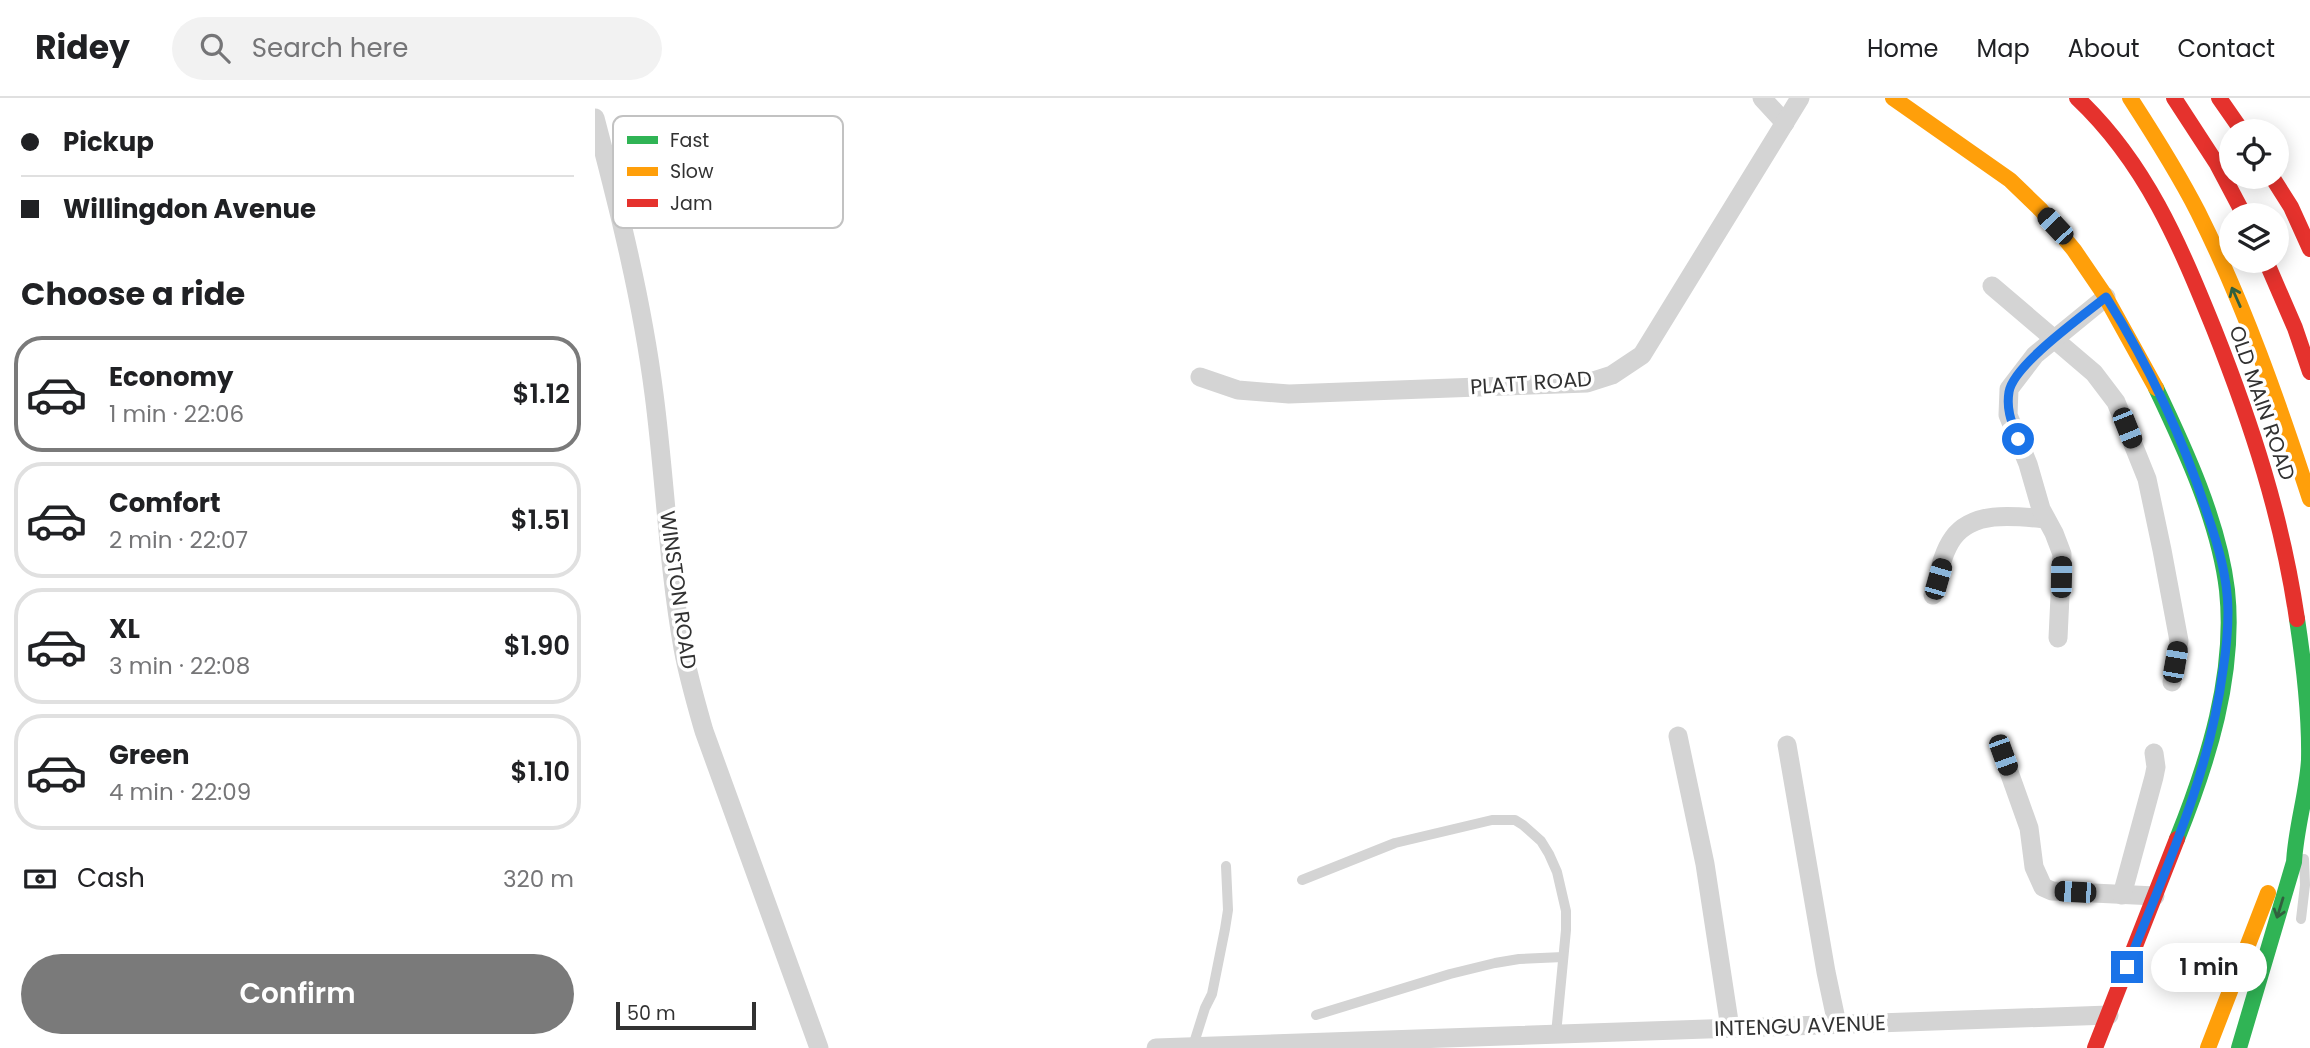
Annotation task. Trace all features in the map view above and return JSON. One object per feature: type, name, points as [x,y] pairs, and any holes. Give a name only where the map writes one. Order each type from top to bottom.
[{"type":"main road","points":[[1893,98],[1954,139],[2020,189],[2083,261],[2106,297],[2162,402],[2196,478],[2225,576],[2228,612],[2218,711],[2206,759],[2195,794],[2095,1048]]},
{"type":"main road","name":"OLD MAIN ROAD","points":[[2077,98],[2110,130],[2128,155],[2168,224],[2225,354],[2256,439],[2276,509],[2290,578],[2306,686],[2309,752],[2294,842],[2294,862],[2239,1048]]},
{"type":"main road","points":[[2130,98],[2165,152],[2205,226],[2248,322],[2310,499]]},
{"type":"main road","points":[[2174,98],[2217,164],[2238,203]]},
{"type":"main road","points":[[2219,98],[2234,119]]},
{"type":"main road","points":[[2280,189],[2310,249]]},
{"type":"main road","points":[[2271,273],[2310,372]]},
{"type":"main road","name":"OLD MAIN ROAD","points":[[2208,1048],[2270,890],[2284,857],[2294,842]]},
{"type":"street","points":[[1762,98],[1785,123]]},
{"type":"street","name":"PLATT ROAD","points":[[1199,377],[1238,390],[1289,394],[1587,383],[1612,375],[1642,355],[1800,98]]},
{"type":"street","name":"WINSTON ROAD","points":[[595,118],[613,187]]},
{"type":"street","name":"WINSTON ROAD","points":[[623,228],[654,393],[678,618],[690,683],[713,755],[819,1048]]},
{"type":"street","points":[[1992,286],[2094,373],[2116,402],[2147,479],[2179,641],[2172,682]]},
{"type":"street","points":[[2058,638],[2062,554],[2046,519],[2008,415],[2009,388],[2035,355],[2106,297]]},
{"type":"street","points":[[1933,595],[1951,540],[1960,529],[1978,521],[2006,515],[2046,519]]},
{"type":"street","points":[[1678,736],[1705,864],[1730,1028]]},
{"type":"street","points":[[1787,745],[1837,1024]]},
{"type":"street","points":[[2122,895],[2154,777],[2154,754]]},
{"type":"street","points":[[2003,755],[2029,828],[2034,867],[2043,887],[2052,891],[2155,896]]},
{"type":"street","name":"INTENGU AVENUE","points":[[1156,1048],[2109,1015]]},
{"type":"lane","points":[[1302,880],[1395,843],[1492,820],[1515,820],[1541,841],[1557,872],[1566,911],[1556,1034]]},
{"type":"lane","points":[[2298,825],[2305,866],[2301,919]]},
{"type":"lane","points":[[1193,1046],[1212,994],[1225,929],[1229,895],[1226,866]]},
{"type":"lane","points":[[1316,1015],[1484,965],[1519,959],[1563,957]]},
{"type":"traffic: fast","points":[[2156,388],[2209,512],[2223,564],[2229,622],[2217,717],[2209,749],[2177,839]]},
{"type":"traffic: fast","points":[[2239,1048],[2294,862],[2308,773],[2307,707],[2297,619]]},
{"type":"traffic: slow","points":[[1893,98],[2010,180],[2041,210],[2074,250],[2104,294],[2156,388]]},
{"type":"traffic: slow","points":[[2130,98],[2182,183],[2215,247],[2259,353],[2310,499]]},
{"type":"traffic: slow","points":[[2208,1048],[2268,893]]},
{"type":"traffic: jam","points":[[2077,98],[2123,149],[2141,177],[2173,235],[2201,297],[2241,400],[2264,472],[2283,544],[2297,619]]},
{"type":"traffic: jam","points":[[2174,98],[2217,164],[2238,203]]},
{"type":"traffic: jam","points":[[2219,98],[2234,119]]},
{"type":"traffic: jam","points":[[2280,189],[2310,249]]},
{"type":"traffic: jam","points":[[2271,273],[2310,372]]},
{"type":"traffic: jam","points":[[2095,1048],[2177,839]]},
{"type":"route","points":[[2018,439],[2008,415],[2009,388],[2035,355],[2106,297],[2162,402],[2196,478],[2225,576],[2228,612],[2225,657],[2218,711],[2206,759],[2195,794],[2127,967]]}]
